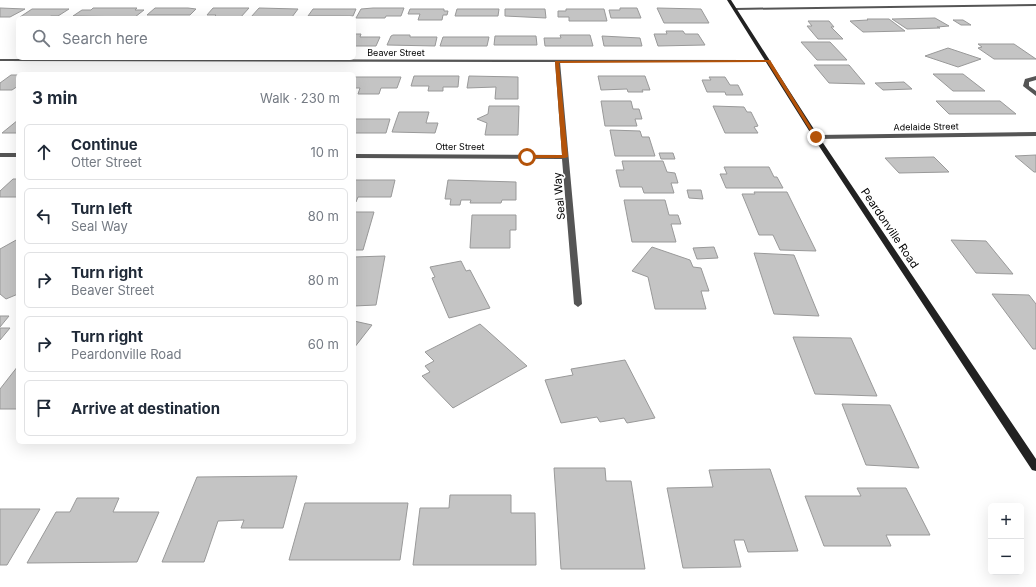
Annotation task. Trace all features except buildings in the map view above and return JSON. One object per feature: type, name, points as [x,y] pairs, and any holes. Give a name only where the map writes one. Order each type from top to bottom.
[{"type":"main road","name":"Peardonville Road","points":[[729,0],[816,137],[1036,467]]},
{"type":"street","points":[[898,1],[904,6]]},
{"type":"street","points":[[735,9],[1036,4]]},
{"type":"street","name":"Beaver Street","points":[[0,60],[769,61]]},
{"type":"street","name":"Seal Way","points":[[557,61],[578,304]]},
{"type":"street","points":[[1036,78],[1027,80],[1026,86],[1036,94]]},
{"type":"street","name":"Adelaide Street","points":[[816,137],[1036,134]]},
{"type":"street","points":[[0,155],[16,155]]},
{"type":"street","name":"Otter Street","points":[[356,156],[565,157]]},
{"type":"route","points":[[527,157],[565,157],[557,61],[769,61],[816,137]]}]
